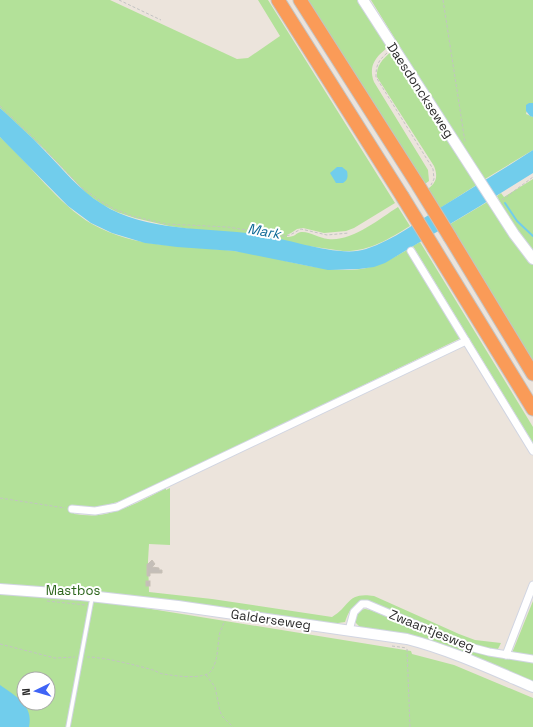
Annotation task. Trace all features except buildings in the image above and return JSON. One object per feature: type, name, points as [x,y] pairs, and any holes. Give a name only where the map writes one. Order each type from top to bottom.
[{"type":"highway","points":[[278,0],[402,196],[533,409]]},
{"type":"highway","points":[[300,0],[424,185],[450,237],[533,374]]},
{"type":"street","name":"Daesdonckseweg","points":[[363,0],[519,242],[533,259]]},
{"type":"street","points":[[411,251],[533,451]]},
{"type":"street","points":[[72,509],[95,511],[117,507],[466,341]]},
{"type":"street","points":[[506,655],[533,584]]},
{"type":"street","name":"Galderseweg","points":[[0,589],[91,601],[178,606],[407,639],[430,645],[533,687]]},
{"type":"street","name":"Zwaantjesweg","points":[[349,630],[354,612],[362,604],[367,604],[460,644],[490,652],[533,659]]},
{"type":"lane","points":[[68,727],[91,601]]},
{"type":"path","points":[[119,0],[161,20]]},
{"type":"path","points":[[443,0],[465,146],[463,154]]},
{"type":"path","points":[[394,48],[382,58],[376,68],[376,77],[433,169],[434,179],[424,185]]},
{"type":"path","points":[[0,106],[82,187],[102,202],[132,216],[166,224],[228,227],[284,236],[301,230],[327,235],[348,233]]},
{"type":"path","points":[[495,205],[506,195],[533,177]]},
{"type":"path","points":[[0,498],[72,509]]},
{"type":"path","points":[[45,601],[91,601]]},
{"type":"path","points":[[0,644],[55,658],[97,657],[163,674],[195,677],[211,672],[219,645],[220,633],[225,620]]},
{"type":"path","points":[[392,646],[407,648],[410,727]]},
{"type":"path","points":[[206,674],[215,687],[222,716],[233,727]]},
{"type":"green space","points":[[0,0],[110,0],[237,59],[248,58],[280,36],[258,0],[268,0],[395,203],[354,228],[346,231],[324,233],[303,228],[297,229],[287,235],[287,237],[304,232],[328,239],[346,237],[365,229],[398,207],[410,226],[386,240],[370,247],[352,251],[343,251],[169,226],[135,218],[117,212],[103,205],[87,194],[44,149],[0,108]]},
{"type":"green space","points":[[305,0],[358,0],[388,47],[374,62],[372,76],[374,82],[428,170],[429,181],[422,186]]},
{"type":"green space","points":[[371,0],[533,0],[533,103],[529,103],[526,114],[533,117],[533,150],[485,179],[473,165]]},
{"type":"green space","points":[[391,52],[478,184],[437,210],[425,191],[435,181],[436,174],[434,166],[377,77],[379,66]]},
{"type":"green space","name":"Mastbos","points":[[0,137],[56,195],[80,216],[92,224],[126,238],[162,245],[249,253],[335,270],[366,268],[387,261],[407,250],[461,338],[136,495],[106,505],[76,507],[74,514],[99,515],[116,511],[166,488],[166,490],[170,488],[170,545],[149,544],[149,592],[212,599],[332,617],[353,598],[365,595],[374,596],[475,640],[501,643],[497,651],[473,647],[359,603],[350,611],[345,622],[331,624],[145,599],[145,608],[411,651],[412,654],[454,665],[533,698],[533,727],[0,727]]},
{"type":"green space","points":[[533,179],[533,255],[513,227],[497,196],[501,193],[504,197]]},
{"type":"green space","points":[[489,201],[533,263],[533,365],[447,226]]},
{"type":"green space","points":[[420,242],[533,427],[533,443],[413,246]]},
{"type":"green space","points":[[533,601],[533,656],[512,653]]},
{"type":"green space","points":[[365,609],[417,628],[459,647],[533,661],[533,683],[362,629],[355,622],[359,612]]},
{"type":"water","points":[[533,103],[533,117],[526,111],[526,105]]},
{"type":"water","points":[[0,108],[86,192],[102,204],[119,213],[138,220],[158,224],[261,235],[329,250],[355,251],[366,249],[386,241],[533,150],[533,173],[385,263],[374,267],[359,269],[328,270],[234,251],[145,243],[112,233],[91,223],[68,206],[0,137]]},
{"type":"water","points":[[337,167],[342,167],[347,171],[348,175],[346,181],[343,183],[336,183],[330,173]]},
{"type":"water","points":[[0,685],[16,696],[16,711],[28,711],[30,719],[29,727],[0,727]]},
{"type":"waterway","points":[[505,203],[517,221],[533,236]]},
{"type":"water label","name":"Mark","points":[[264,231]]}]
